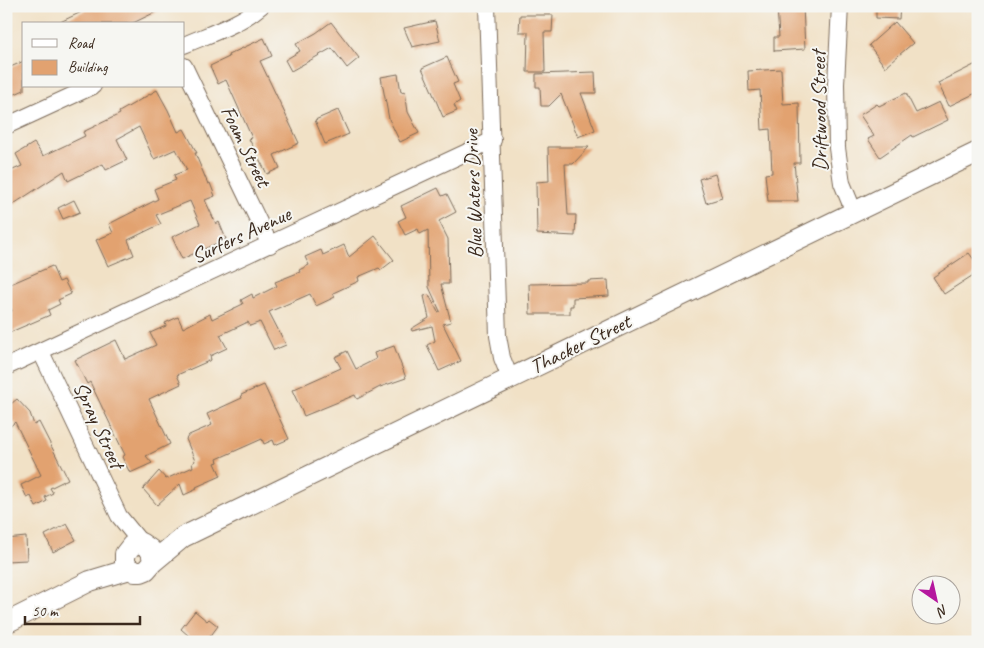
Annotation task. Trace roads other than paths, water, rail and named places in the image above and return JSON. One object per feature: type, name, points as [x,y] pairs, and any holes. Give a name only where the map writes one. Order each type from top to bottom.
[{"type":"street","points":[[185,46],[239,21],[252,14],[261,6]]},
{"type":"street","name":"Blue Waters Drive","points":[[488,6],[499,342],[502,358],[510,378]]},
{"type":"street","name":"Driftwood Street","points":[[840,6],[836,84],[837,148],[842,183],[854,212]]},
{"type":"street","name":"Foam Street","points":[[185,68],[270,245]]},
{"type":"street","points":[[6,126],[89,88]]},
{"type":"street","name":"Surfers Avenue","points":[[6,367],[493,140]]},
{"type":"street","name":"Thacker Street","points":[[6,623],[90,582],[137,554],[183,537],[978,152]]},
{"type":"street","name":"Spray Street","points":[[41,352],[137,554]]}]
